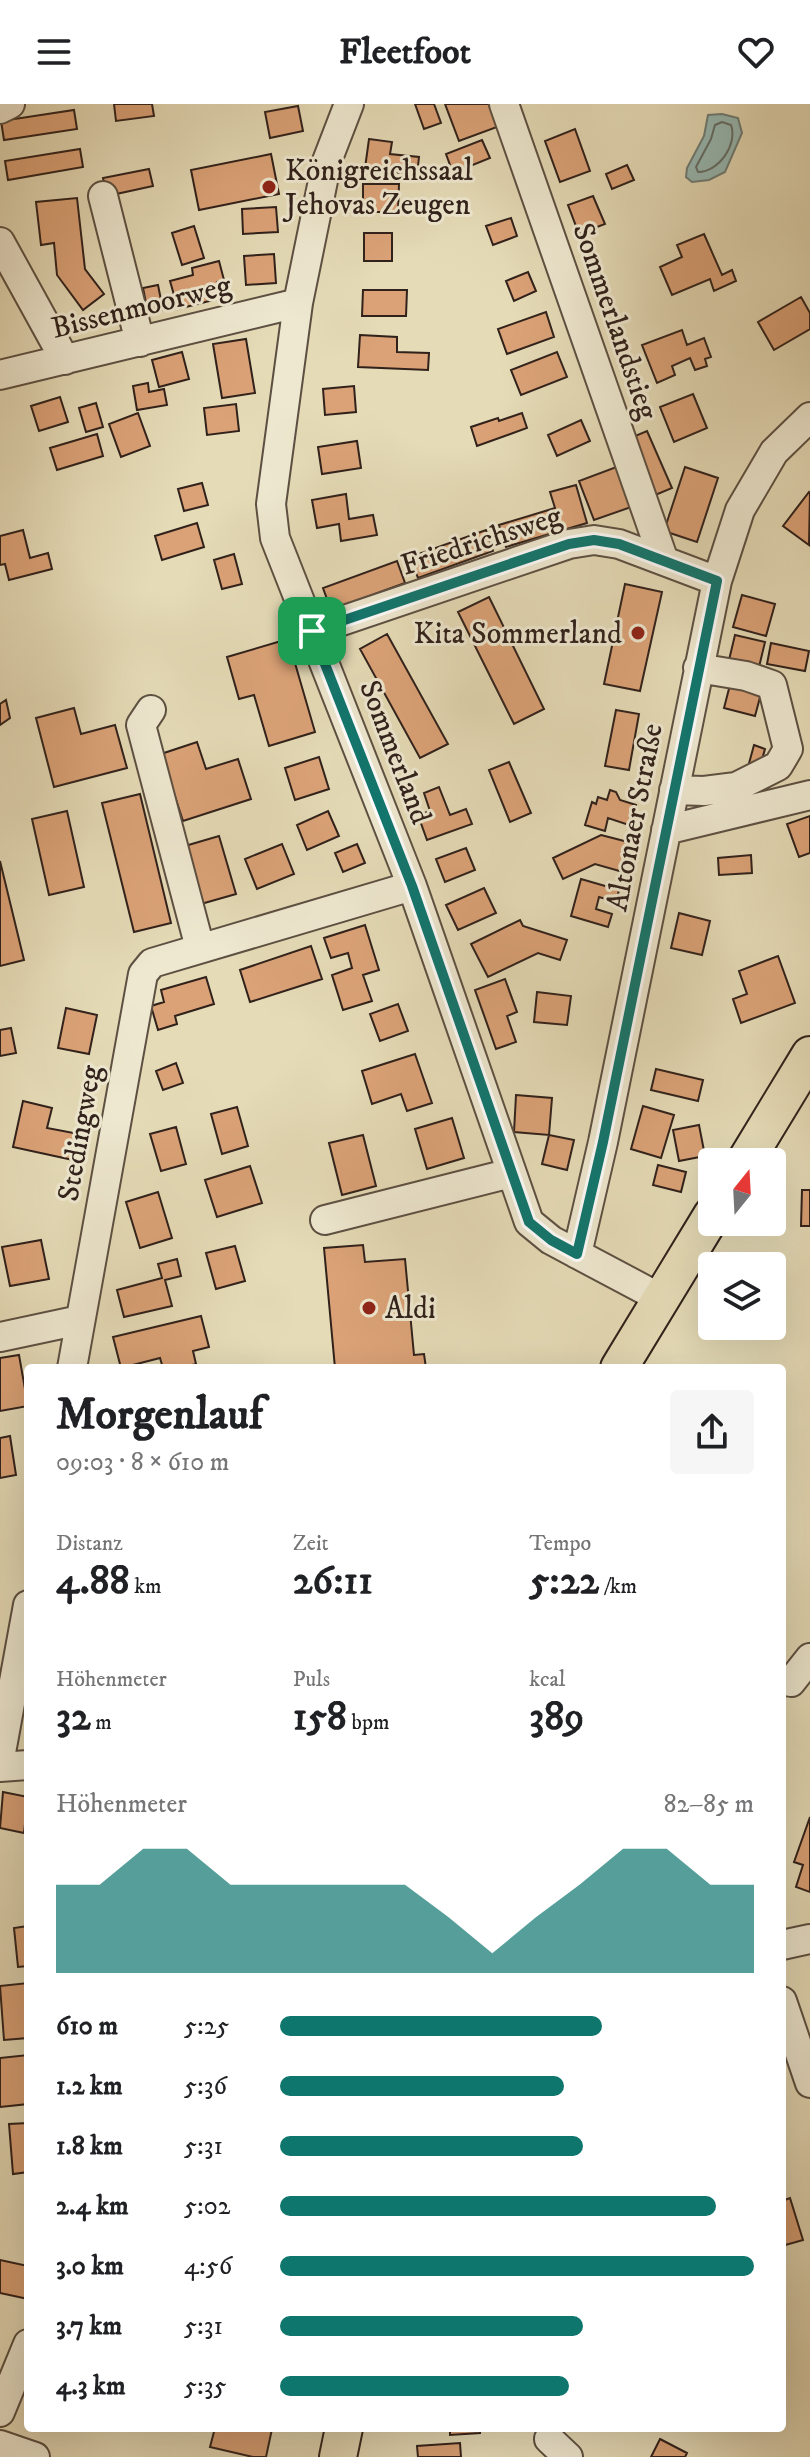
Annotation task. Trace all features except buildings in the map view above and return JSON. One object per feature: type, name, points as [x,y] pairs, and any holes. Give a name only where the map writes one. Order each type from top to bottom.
[{"type":"main road","points":[[754,1148],[810,1055]]},
{"type":"main road","points":[[621,1364],[699,1236]]},
{"type":"main road","points":[[338,2457],[343,2432]]},
{"type":"street","points":[[0,109],[10,104]]},
{"type":"street","name":"Sommerland","points":[[349,104],[327,161],[298,303],[271,504],[275,538],[412,886],[529,1222],[551,1240],[660,1298]]},
{"type":"street","name":"Sommerlandstieg","points":[[504,104],[664,561]]},
{"type":"street","points":[[103,196],[140,342]]},
{"type":"street","points":[[1,247],[65,360]]},
{"type":"street","name":"Bissenmoorweg","points":[[0,375],[298,303]]},
{"type":"street","name":"Altonaer Straße","points":[[577,1254],[606,1127],[717,581],[740,510],[774,452],[810,417]]},
{"type":"street","name":"Friedrichsweg","points":[[312,631],[569,544],[594,540],[619,544],[717,581]]},
{"type":"street","points":[[674,790],[704,791],[736,787],[778,766],[788,749],[772,685],[746,676],[698,668]]},
{"type":"street","points":[[151,710],[141,725],[200,948]]},
{"type":"street","points":[[666,830],[810,795]]},
{"type":"street","name":"Stedingweg","points":[[73,1364],[143,974],[152,963],[412,886]]},
{"type":"street","points":[[325,1220],[511,1173]]},
{"type":"street","points":[[0,1337],[80,1320]]},
{"type":"street","points":[[0,1758],[24,1654]]},
{"type":"street","points":[[786,1681],[791,1682],[810,1658]]},
{"type":"street","points":[[0,1767],[24,1765]]},
{"type":"street","points":[[786,1944],[810,1939]]},
{"type":"street","points":[[786,2013],[810,2083]]},
{"type":"street","points":[[0,2412],[24,2354]]},
{"type":"street","points":[[0,2445],[35,2457]]},
{"type":"water","points":[[708,115],[738,118],[742,133],[725,172],[709,180],[692,182],[686,177],[687,168],[704,136]]},
{"type":"place","name":"Königreichssaal Jehovas Zeugen","points":[[269,187]]},
{"type":"place","name":"Kita Sommerland","points":[[638,633]]},
{"type":"place","name":"Aldi","points":[[369,1308]]},
{"type":"route","points":[[594,540],[619,544],[717,581],[603,1142],[577,1254],[551,1240],[529,1222],[412,886],[312,631],[569,544],[594,540]]}]
